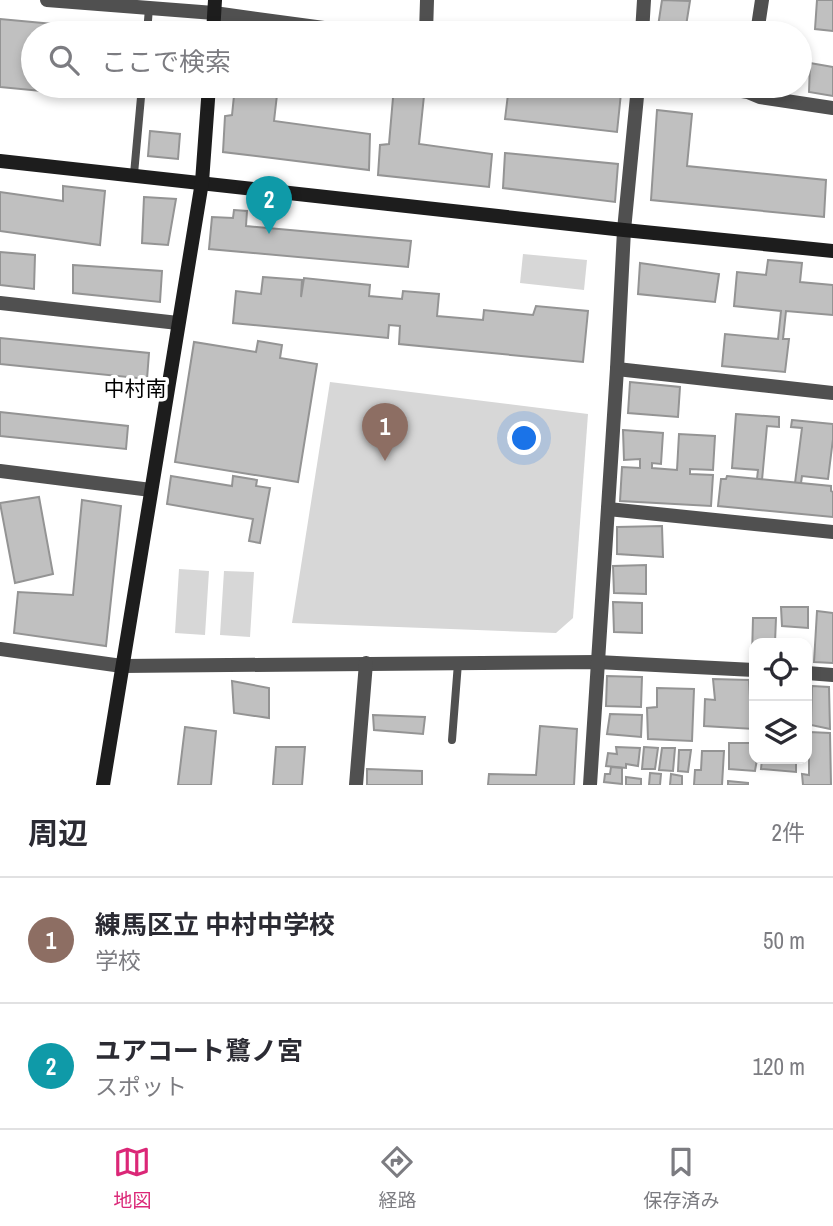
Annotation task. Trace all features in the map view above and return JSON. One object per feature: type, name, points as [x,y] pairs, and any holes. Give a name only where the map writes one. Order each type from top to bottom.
[{"type":"street","points":[[47,0],[149,8],[214,7],[293,21]]},
{"type":"street","points":[[427,21],[428,0]]},
{"type":"street","points":[[643,21],[644,0]]},
{"type":"street","points":[[759,21],[762,0]]},
{"type":"street","points":[[103,785],[202,182],[208,98]]},
{"type":"street","points":[[590,785],[624,230],[637,98]]},
{"type":"street","points":[[767,98],[833,108]]},
{"type":"street","points":[[0,161],[833,251]]},
{"type":"street","points":[[0,303],[178,323]]},
{"type":"street","points":[[617,369],[833,393]]},
{"type":"street","points":[[0,471],[151,489]]},
{"type":"street","points":[[608,509],[833,532]]},
{"type":"street","points":[[0,649],[122,666],[597,663],[749,670]]},
{"type":"street","points":[[356,785],[366,663]]},
{"type":"street","points":[[812,673],[833,675]]},
{"type":"lane","points":[[148,21],[149,8]]},
{"type":"lane","points":[[134,174],[141,98]]},
{"type":"lane","points":[[452,740],[458,663]]},
{"type":"shaded area","points":[[523,254],[587,260],[584,290],[520,283]]},
{"type":"shaded area","points":[[330,382],[588,414],[573,618],[556,633],[292,623]]},
{"type":"shaded area","points":[[179,569],[209,571],[205,635],[175,633]]},
{"type":"shaded area","points":[[224,571],[254,572],[250,637],[220,635]]},
{"type":"building","points":[[662,0],[690,1],[687,21],[659,21]]},
{"type":"building","points":[[817,0],[833,0],[833,31],[815,29]]},
{"type":"building","points":[[0,19],[21,21],[21,89],[0,87]]},
{"type":"building","points":[[812,63],[833,67],[833,96],[812,92]]},
{"type":"building","points":[[234,98],[277,98],[274,121],[370,134],[369,170],[223,152],[225,116],[232,115]]},
{"type":"building","points":[[393,98],[424,98],[419,144],[492,154],[489,187],[378,175],[380,145],[389,144]]},
{"type":"building","points":[[508,98],[620,98],[617,132],[505,119]]},
{"type":"building","points":[[657,110],[692,114],[687,166],[826,180],[824,217],[651,200]]},
{"type":"building","points":[[150,131],[180,134],[178,159],[148,156]]},
{"type":"building","points":[[505,153],[618,164],[615,202],[503,188]]},
{"type":"building","points":[[63,186],[105,191],[100,245],[0,231],[0,192],[63,201]]},
{"type":"building","points":[[144,197],[176,199],[168,245],[142,243]]},
{"type":"building","points":[[234,210],[247,211],[246,226],[411,241],[408,267],[209,249],[212,217],[233,218]]},
{"type":"building","points":[[0,252],[35,255],[34,289],[0,285]]},
{"type":"building","points":[[768,260],[802,263],[800,282],[833,285],[833,315],[786,311],[783,339],[789,339],[785,372],[722,366],[725,334],[778,339],[781,311],[734,306],[737,272],[766,275]]},
{"type":"building","points":[[640,263],[719,274],[715,302],[638,294]]},
{"type":"building","points":[[73,265],[162,271],[160,302],[73,293]]},
{"type":"building","points":[[263,277],[302,280],[301,297],[304,278],[370,285],[369,296],[402,299],[403,291],[439,294],[437,316],[483,320],[484,310],[533,315],[536,306],[588,311],[583,362],[399,344],[400,326],[389,325],[388,338],[233,323],[236,291],[261,294]]},
{"type":"building","points":[[0,338],[149,353],[147,379],[0,364]]},
{"type":"building","points":[[258,341],[282,345],[280,358],[317,364],[298,482],[175,462],[194,342],[256,352]]},
{"type":"building","points":[[630,382],[680,387],[678,417],[628,413]]},
{"type":"building","points":[[0,412],[128,426],[126,449],[0,436]]},
{"type":"building","points":[[736,414],[779,417],[779,427],[767,426],[762,480],[757,479],[758,470],[732,468]]},
{"type":"building","points":[[792,420],[833,424],[828,479],[802,476],[801,483],[795,483],[802,428],[791,427]]},
{"type":"building","points":[[623,430],[663,433],[661,464],[652,463],[652,468],[677,470],[679,434],[715,436],[713,470],[690,469],[690,474],[713,475],[711,506],[620,501],[622,467],[640,468],[640,459],[624,460]]},
{"type":"building","points":[[171,476],[232,486],[233,476],[257,480],[256,486],[270,488],[260,543],[249,541],[253,519],[167,504]]},
{"type":"building","points":[[727,476],[831,486],[833,517],[718,506],[721,479],[726,479]]},
{"type":"building","points":[[39,497],[53,574],[15,583],[0,503]]},
{"type":"building","points":[[82,500],[121,506],[106,646],[14,633],[18,592],[73,595]]},
{"type":"building","points":[[662,526],[663,557],[617,554],[617,527]]},
{"type":"building","points":[[646,565],[646,594],[614,593],[613,566]]},
{"type":"building","points":[[613,602],[642,603],[642,633],[614,632]]},
{"type":"building","points":[[781,607],[808,607],[808,628],[782,626]]},
{"type":"building","points":[[817,611],[833,613],[833,663],[814,662]]},
{"type":"building","points":[[753,618],[776,618],[775,638],[752,638]]},
{"type":"building","points":[[607,676],[642,677],[641,707],[606,706]]},
{"type":"building","points":[[713,679],[749,680],[749,729],[704,726],[705,699],[715,700]]},
{"type":"building","points":[[232,681],[269,688],[269,718],[234,713]]},
{"type":"building","points":[[812,686],[829,687],[830,729],[812,725]]},
{"type":"building","points":[[657,688],[694,689],[692,741],[648,739],[647,708],[657,707]]},
{"type":"building","points":[[610,714],[642,715],[641,737],[607,734]]},
{"type":"building","points":[[373,715],[425,717],[423,734],[374,730]]},
{"type":"building","points":[[540,726],[577,729],[574,785],[488,785],[489,774],[536,775]]},
{"type":"building","points":[[185,727],[216,731],[211,785],[178,785]]},
{"type":"building","points":[[812,732],[830,733],[831,785],[803,785],[802,774],[809,775],[809,764],[812,764]]},
{"type":"building","points":[[729,743],[749,743],[749,764],[756,764],[755,771],[729,769]]},
{"type":"building","points":[[276,747],[305,747],[302,785],[273,785]]},
{"type":"building","points":[[616,747],[640,748],[638,766],[606,766],[608,753],[617,754]]},
{"type":"building","points":[[644,747],[658,748],[655,769],[642,769]]},
{"type":"building","points":[[662,748],[675,748],[673,771],[659,770]]},
{"type":"building","points":[[679,750],[691,750],[688,772],[678,771]]},
{"type":"building","points":[[702,751],[724,751],[722,785],[694,785],[695,770],[701,770]]},
{"type":"building","points":[[762,764],[796,764],[796,772],[761,769]]},
{"type":"building","points":[[611,767],[622,768],[622,784],[604,782],[605,774],[610,774]]},
{"type":"building","points":[[367,769],[422,771],[422,785],[367,785]]},
{"type":"building","points":[[650,773],[661,774],[660,785],[649,785]]},
{"type":"building","points":[[671,774],[682,776],[682,785],[670,785]]},
{"type":"building","points":[[626,777],[641,779],[641,785],[626,785]]},
{"type":"building","points":[[728,781],[748,783],[748,785],[728,785]]},
{"type":"place","name":"ユアコート鷺ノ宮","points":[[269,234]]},
{"type":"place","name":"練馬区立 中村中学校","points":[[385,461]]},
{"type":"district","name":"中村南","points":[[135,389]]}]
